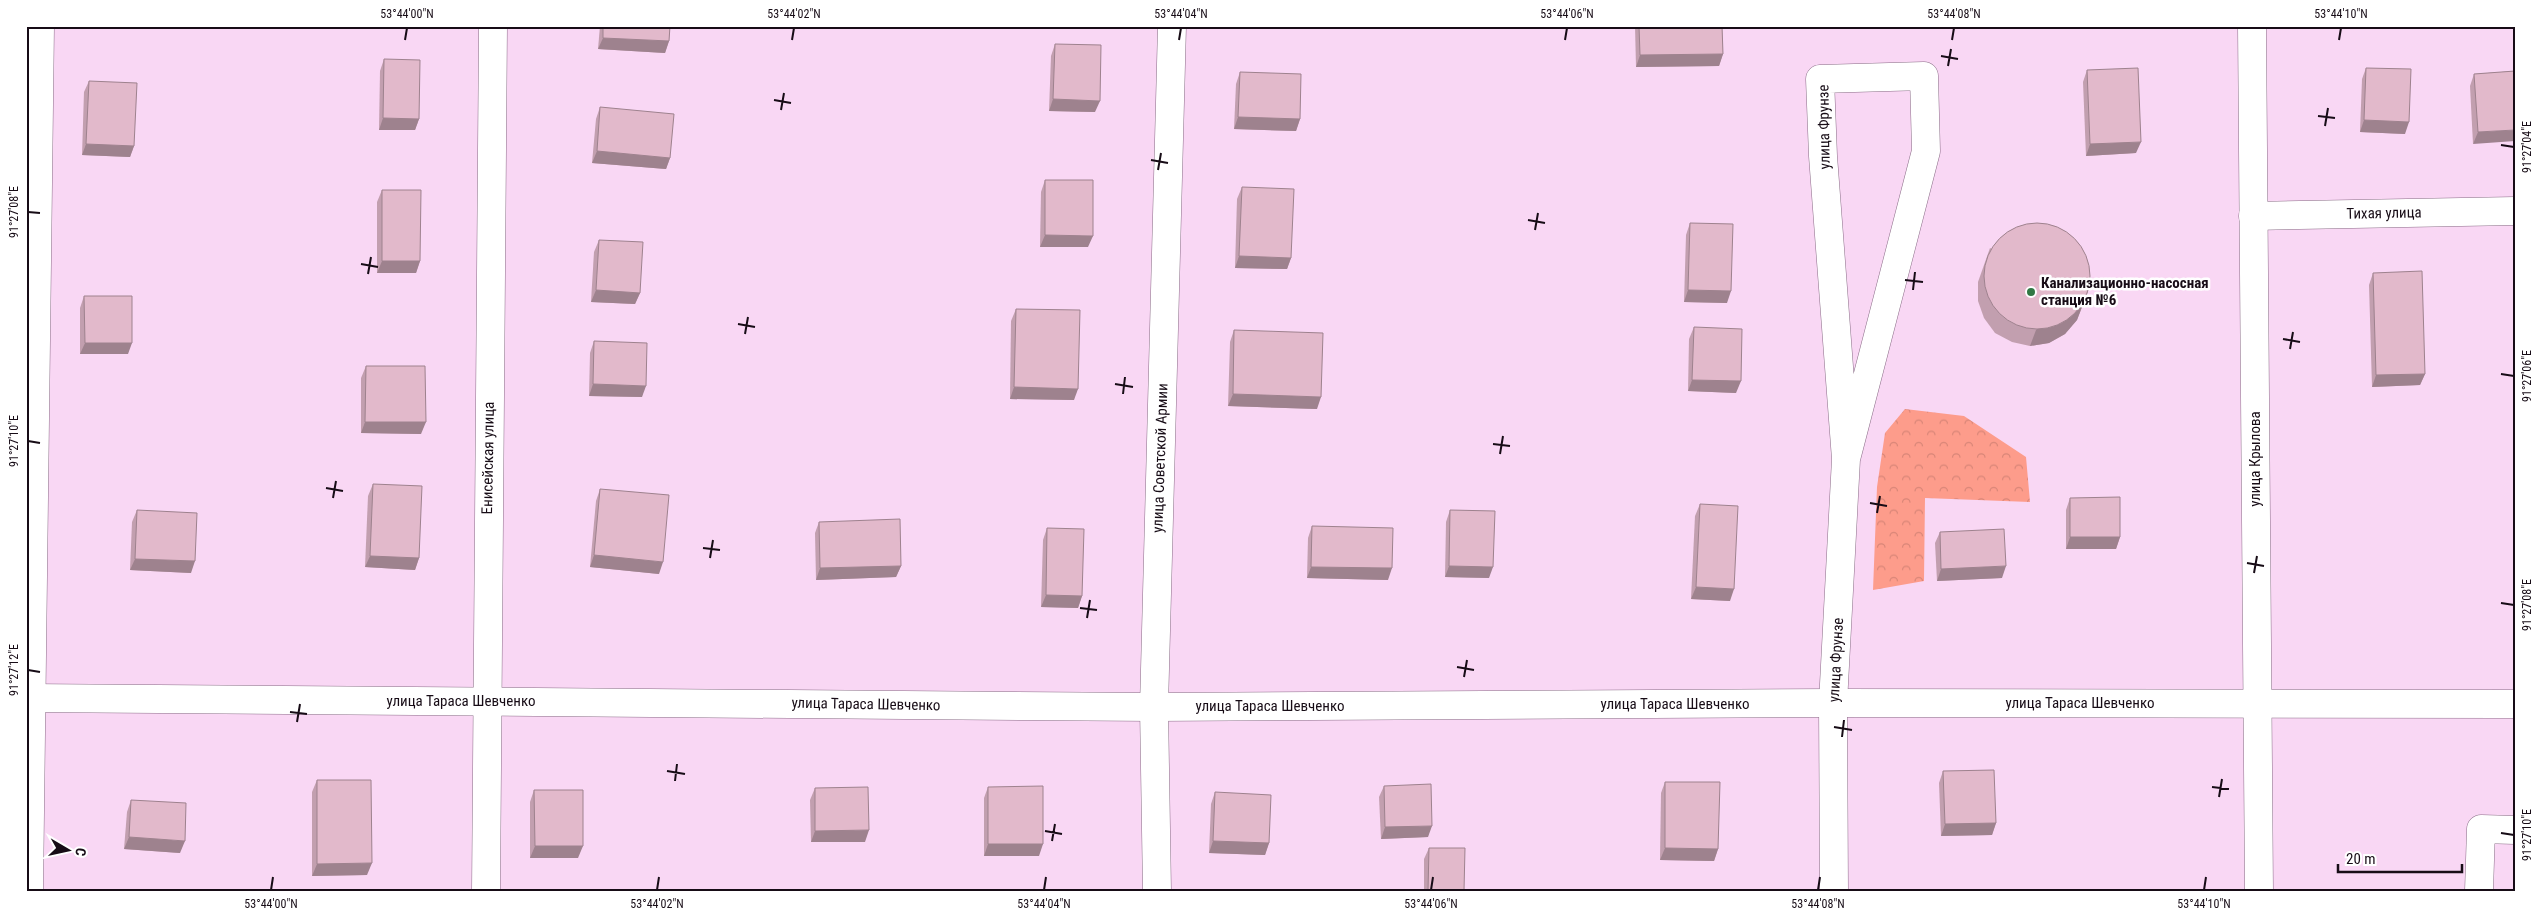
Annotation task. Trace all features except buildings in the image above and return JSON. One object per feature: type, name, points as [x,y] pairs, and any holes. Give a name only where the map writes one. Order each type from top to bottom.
[{"type":"street","points":[[29,891],[28,698],[40,26]]},
{"type":"street","name":"Енисейская улица","points":[[486,891],[492,26]]},
{"type":"street","name":"улица Советской Армии","points":[[1157,891],[1154,707],[1172,26]]},
{"type":"street","name":"улица Крылова","points":[[2252,26],[2259,891]]},
{"type":"street","name":"улица Фрунзе","points":[[1834,891],[1834,703],[1846,459],[1824,166],[1820,78],[1924,76],[1926,151],[1846,459]]},
{"type":"street","name":"Тихая улица","points":[[2253,216],[2515,211]]},
{"type":"street","name":"улица Тараса Шевченко","points":[[28,698],[1154,707],[2258,702],[2515,704]]},
{"type":"street","points":[[2479,891],[2481,830],[2515,830]]},
{"type":"green space","points":[[1905,409],[1964,416],[2026,457],[2030,502],[1925,498],[1924,581],[1873,590],[1877,487],[1885,433]]},
{"type":"place","name":"Канализационно-насосная станция №6","points":[[2031,292]]}]
